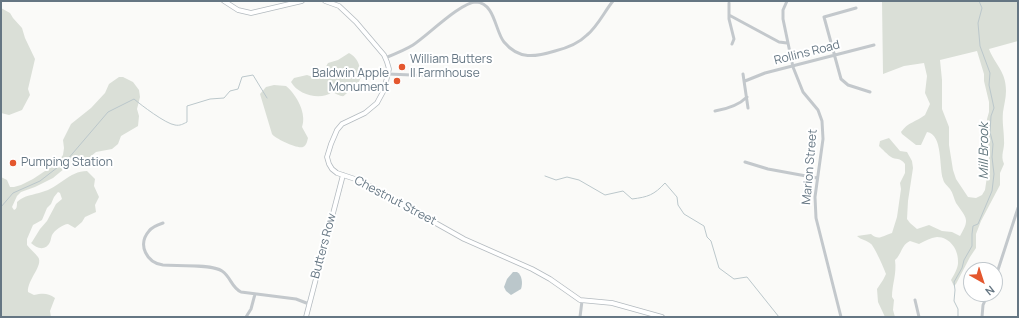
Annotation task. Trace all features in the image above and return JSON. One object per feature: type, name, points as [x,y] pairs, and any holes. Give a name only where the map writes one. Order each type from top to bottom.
[{"type":"street","points":[[224,1],[238,10],[251,13],[302,1]]},
{"type":"street","points":[[325,1],[338,3],[386,58],[413,45],[461,8],[470,3],[476,2],[483,4],[487,8],[492,15],[501,37],[512,49],[526,56],[540,55],[566,48],[581,40],[594,28],[613,1]]},
{"type":"street","name":"Marion Street","points":[[787,1],[783,14],[787,43],[793,66],[800,88],[818,110],[822,121],[823,139],[815,200],[816,218],[841,317]]},
{"type":"street","points":[[729,3],[728,15],[734,39],[732,44]]},
{"type":"street","points":[[856,8],[824,17],[840,77],[850,86],[870,92]]},
{"type":"street","points":[[728,15],[779,42],[787,43]]},
{"type":"street","name":"Rollins Road","points":[[744,81],[764,74],[874,45]]},
{"type":"street","name":"Chestnut Street","points":[[386,58],[388,74],[384,90],[377,103],[365,113],[341,125],[334,136],[329,150],[328,161],[332,169],[343,175],[361,181],[472,243],[546,276],[582,301]]},
{"type":"street","points":[[388,74],[435,76]]},
{"type":"street","points":[[743,74],[748,108]]},
{"type":"street","points":[[715,111],[734,107],[747,97]]},
{"type":"street","points":[[745,162],[768,169],[817,178]]},
{"type":"street","name":"Butters Row","points":[[306,317],[343,175]]},
{"type":"street","points":[[1001,262],[1018,208]]},
{"type":"street","points":[[162,223],[151,229],[144,240],[144,251],[151,261],[163,265],[217,268],[225,273],[236,290],[254,294],[296,299],[309,304]]},
{"type":"street","points":[[246,317],[251,309],[254,294]]},
{"type":"street","points":[[915,300],[920,317]]},
{"type":"street","points":[[580,317],[582,301],[612,303],[662,317]]},
{"type":"street","points":[[982,317],[984,302]]},
{"type":"shaded area","points":[[882,1],[1018,1],[1018,41],[989,49],[1002,73],[1006,84],[1003,116],[1004,143],[1002,158],[1004,164],[1000,173],[1000,185],[981,221],[976,234],[976,248],[967,262],[963,262],[963,270],[954,286],[951,280],[955,274],[958,258],[953,245],[950,242],[946,239],[937,237],[919,244],[910,241],[907,243],[895,260],[892,297],[894,300],[893,310],[895,317],[885,317],[878,302],[877,289],[886,274],[871,244],[857,236],[871,234],[879,238],[892,233],[897,217],[901,189],[900,183],[905,173],[905,164],[901,160],[893,158],[887,154],[879,146],[880,141],[889,138],[900,151],[907,152],[912,161],[913,168],[907,219],[910,223],[917,229],[929,225],[942,231],[952,232],[960,236],[966,222],[965,216],[956,203],[951,191],[945,184],[942,174],[940,152],[936,139],[932,134],[927,132],[921,145],[916,145],[901,132],[909,124],[925,115],[930,104],[925,93],[927,76],[924,63],[904,66],[883,74]],"holes":[[[977,51],[984,74],[984,81],[989,102],[987,119],[989,163],[985,190],[982,195],[976,198],[968,197],[956,179],[953,170],[949,145],[949,127],[942,109],[940,60]]]},
{"type":"shaded area","points":[[1,8],[10,13],[22,28],[35,59],[28,89],[30,95],[22,110],[9,115],[1,113]]},
{"type":"shaded area","points":[[349,53],[357,61],[361,75],[357,84],[344,96],[332,92],[322,96],[310,95],[294,87],[291,82],[294,78],[307,75],[319,79],[328,63],[338,60]]},
{"type":"shaded area","points":[[119,77],[123,77],[133,82],[139,90],[140,97],[137,109],[139,116],[138,126],[121,136],[118,144],[112,149],[96,152],[90,157],[65,168],[53,178],[21,192],[17,196],[12,207],[15,210],[17,207],[17,202],[23,198],[48,190],[75,174],[87,171],[95,179],[94,186],[99,197],[95,205],[96,212],[85,217],[75,228],[68,224],[59,228],[53,233],[50,242],[46,247],[36,247],[31,243],[47,221],[56,204],[62,199],[60,193],[58,192],[47,208],[42,220],[33,225],[27,239],[27,245],[39,260],[39,264],[28,287],[28,292],[34,295],[48,294],[55,298],[50,311],[51,317],[1,317],[1,177],[7,180],[10,187],[14,187],[33,179],[57,163],[63,155],[63,140],[71,124],[91,108],[105,93],[109,84]]},
{"type":"shaded area","points":[[274,85],[286,86],[294,94],[300,105],[303,116],[302,127],[308,138],[303,147],[296,147],[272,134],[260,94],[266,87]]},
{"type":"shaded area","points":[[513,272],[517,272],[520,275],[522,284],[521,289],[511,295],[504,287],[507,279]]},
{"type":"waterway","name":"Mill Brook","points":[[958,317],[958,309],[954,301],[954,282],[972,246],[973,226],[978,224],[992,191],[994,174],[992,157],[993,144],[990,132],[991,116],[994,108],[989,85],[990,73],[980,46],[978,23],[982,8],[979,1]]},
{"type":"waterway","points":[[1,207],[13,193],[40,181],[67,160],[108,112],[134,99],[160,118],[171,124],[181,125],[187,122],[187,106],[210,99],[224,98],[230,91],[238,89],[242,77],[253,75],[267,98]]},
{"type":"waterway","name":"Mill Brook","points":[[545,176],[556,180],[567,177],[579,180],[605,195],[623,191],[632,199],[650,195],[665,183],[677,197],[678,205],[684,214],[704,226],[707,237],[711,241],[719,268],[734,279],[747,277],[779,317]]},
{"type":"place","name":"William Butters II Farmhouse","points":[[402,67]]},
{"type":"place","name":"Baldwin Apple Monument","points":[[397,81]]},
{"type":"place","name":"Pumping Station","points":[[13,163]]}]
